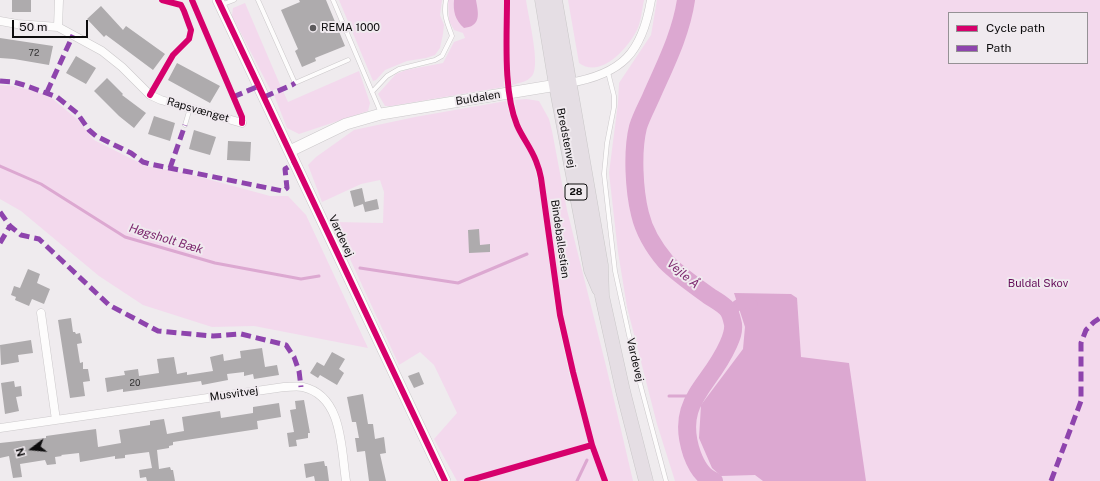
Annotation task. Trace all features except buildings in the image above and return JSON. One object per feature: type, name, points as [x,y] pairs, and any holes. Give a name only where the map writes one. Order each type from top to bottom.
[{"type":"highway","name":"Bredstenvej","points":[[542,0],[562,84],[601,265],[602,296],[623,391],[646,481]]},
{"type":"highway","name":"Bredstenvej","points":[[555,0],[562,84]]},
{"type":"street","points":[[58,27],[59,0]]},
{"type":"street","name":"Buldalen","points":[[290,151],[346,124],[381,114],[585,80],[608,72],[625,61],[636,45],[644,29],[652,0]]},
{"type":"street","name":"Vardevej","points":[[219,3],[445,481]]},
{"type":"street","name":"Rapsvænget","points":[[0,21],[17,24],[58,27],[102,51],[122,67],[150,94],[161,100],[242,123]]},
{"type":"street","points":[[40,313],[56,420]]},
{"type":"street","name":"Musvitvej","points":[[0,428],[284,387],[301,387],[318,394],[328,402],[333,411],[337,424],[346,481]]},
{"type":"lane","points":[[219,3],[234,0]]},
{"type":"lane","points":[[258,0],[295,83],[348,60]]},
{"type":"lane","points":[[333,0],[381,114]]},
{"type":"lane","points":[[372,92],[386,76],[399,69],[435,60],[442,56],[452,36],[445,18],[444,10],[446,0]]},
{"type":"lane","name":"Vardevej","points":[[608,72],[614,96],[614,107],[607,143],[604,174],[615,271],[637,372],[666,481]]},
{"type":"lane","points":[[186,125],[190,108]]},
{"type":"green space","points":[[339,0],[442,0],[440,15],[444,25],[440,48],[435,55],[407,61],[385,70],[376,80],[373,81]]},
{"type":"green space","points":[[448,0],[504,0],[504,87],[385,106],[378,94],[396,74],[406,70],[443,63],[454,42],[465,38],[463,33],[454,30],[449,21]]},
{"type":"green space","points":[[509,0],[526,0],[535,51],[535,62],[532,76],[528,80],[512,85],[510,74]]},
{"type":"green space","points":[[568,0],[644,0],[640,23],[627,45],[620,53],[605,64],[596,67],[587,67],[579,63]]},
{"type":"green space","name":"Buldal Skov","points":[[657,0],[1100,0],[1100,481],[675,481],[657,424],[627,307],[618,252],[609,173],[618,103],[619,83],[651,35]]},
{"type":"green space","points":[[245,3],[281,87],[271,91],[232,16],[233,8]]},
{"type":"green space","points":[[359,71],[370,103],[368,111],[299,134],[287,128],[274,95],[283,91],[288,102]]},
{"type":"green space","points":[[0,85],[14,86],[48,95],[78,120],[94,140],[146,166],[189,174],[270,196],[288,196],[306,215],[368,348],[254,326],[212,327],[143,305],[99,276],[21,211],[0,199]]},
{"type":"green space","points":[[526,99],[539,101],[549,119],[567,210],[633,481],[457,481],[434,439],[457,413],[434,365],[420,352],[399,365],[350,259],[336,222],[383,223],[384,192],[380,180],[361,184],[322,202],[308,165],[316,157],[354,130],[415,117],[506,101],[511,119],[533,161],[540,191],[557,318],[571,382],[577,380],[565,328],[543,180],[537,158],[517,117],[515,100]]},
{"type":"shaded area","points":[[454,0],[476,0],[478,17],[472,26],[464,28],[458,22],[454,12]]},
{"type":"shaded area","points":[[734,293],[791,294],[797,298],[801,357],[849,363],[866,481],[763,481],[755,475],[721,476],[712,468],[699,438],[701,405],[743,349],[745,327]]},
{"type":"waterway","name":"Vejle Å","points":[[686,0],[684,13],[672,49],[638,127],[634,159],[635,182],[642,220],[650,240],[666,262],[692,284],[726,308],[732,319],[733,330],[728,345],[696,396],[690,408],[687,421],[688,436],[692,454],[703,474],[714,481]]},
{"type":"waterway","name":"Høgsholt Bæk","points":[[0,166],[41,184],[125,237],[215,263],[301,279],[319,276]]},
{"type":"waterway","name":"Høgsholt Bæk","points":[[360,268],[458,283],[527,254]]},
{"type":"waterway","points":[[730,313],[742,303],[752,304]]},
{"type":"waterway","points":[[669,396],[695,396]]},
{"type":"waterway","points":[[577,481],[587,460]]},
{"type":"marked path","points":[[47,92],[73,35]]},
{"type":"marked path","points":[[0,81],[14,82],[57,97],[77,113],[89,130],[96,136],[131,153],[143,162],[150,164],[283,191],[287,188],[285,169],[295,163]]},
{"type":"marked path","points":[[264,97],[295,83]]},
{"type":"marked path","points":[[233,97],[259,86]]},
{"type":"marked path","points":[[170,168],[185,125]]},
{"type":"marked path","points":[[0,212],[10,226],[21,235],[39,239],[109,305],[158,331],[213,336],[241,334],[286,345],[294,357],[299,371],[301,387]]},
{"type":"marked path","points":[[0,243],[10,226]]},
{"type":"marked path","points":[[1051,481],[1081,401],[1081,343],[1086,330],[1100,318]]},
{"type":"cycle path","points":[[150,95],[173,55],[189,39],[191,30],[181,5],[162,0]]},
{"type":"cycle path","points":[[192,0],[242,117],[242,123]]},
{"type":"cycle path","points":[[218,0],[445,481]]},
{"type":"cycle path","name":"Bindeballestien","points":[[507,0],[506,47],[508,80],[513,111],[517,125],[534,156],[540,174],[560,315],[592,445],[605,481]]},
{"type":"cycle path","points":[[467,481],[592,445]]},
{"type":"place","name":"REMA 1000","points":[[313,28]]}]
